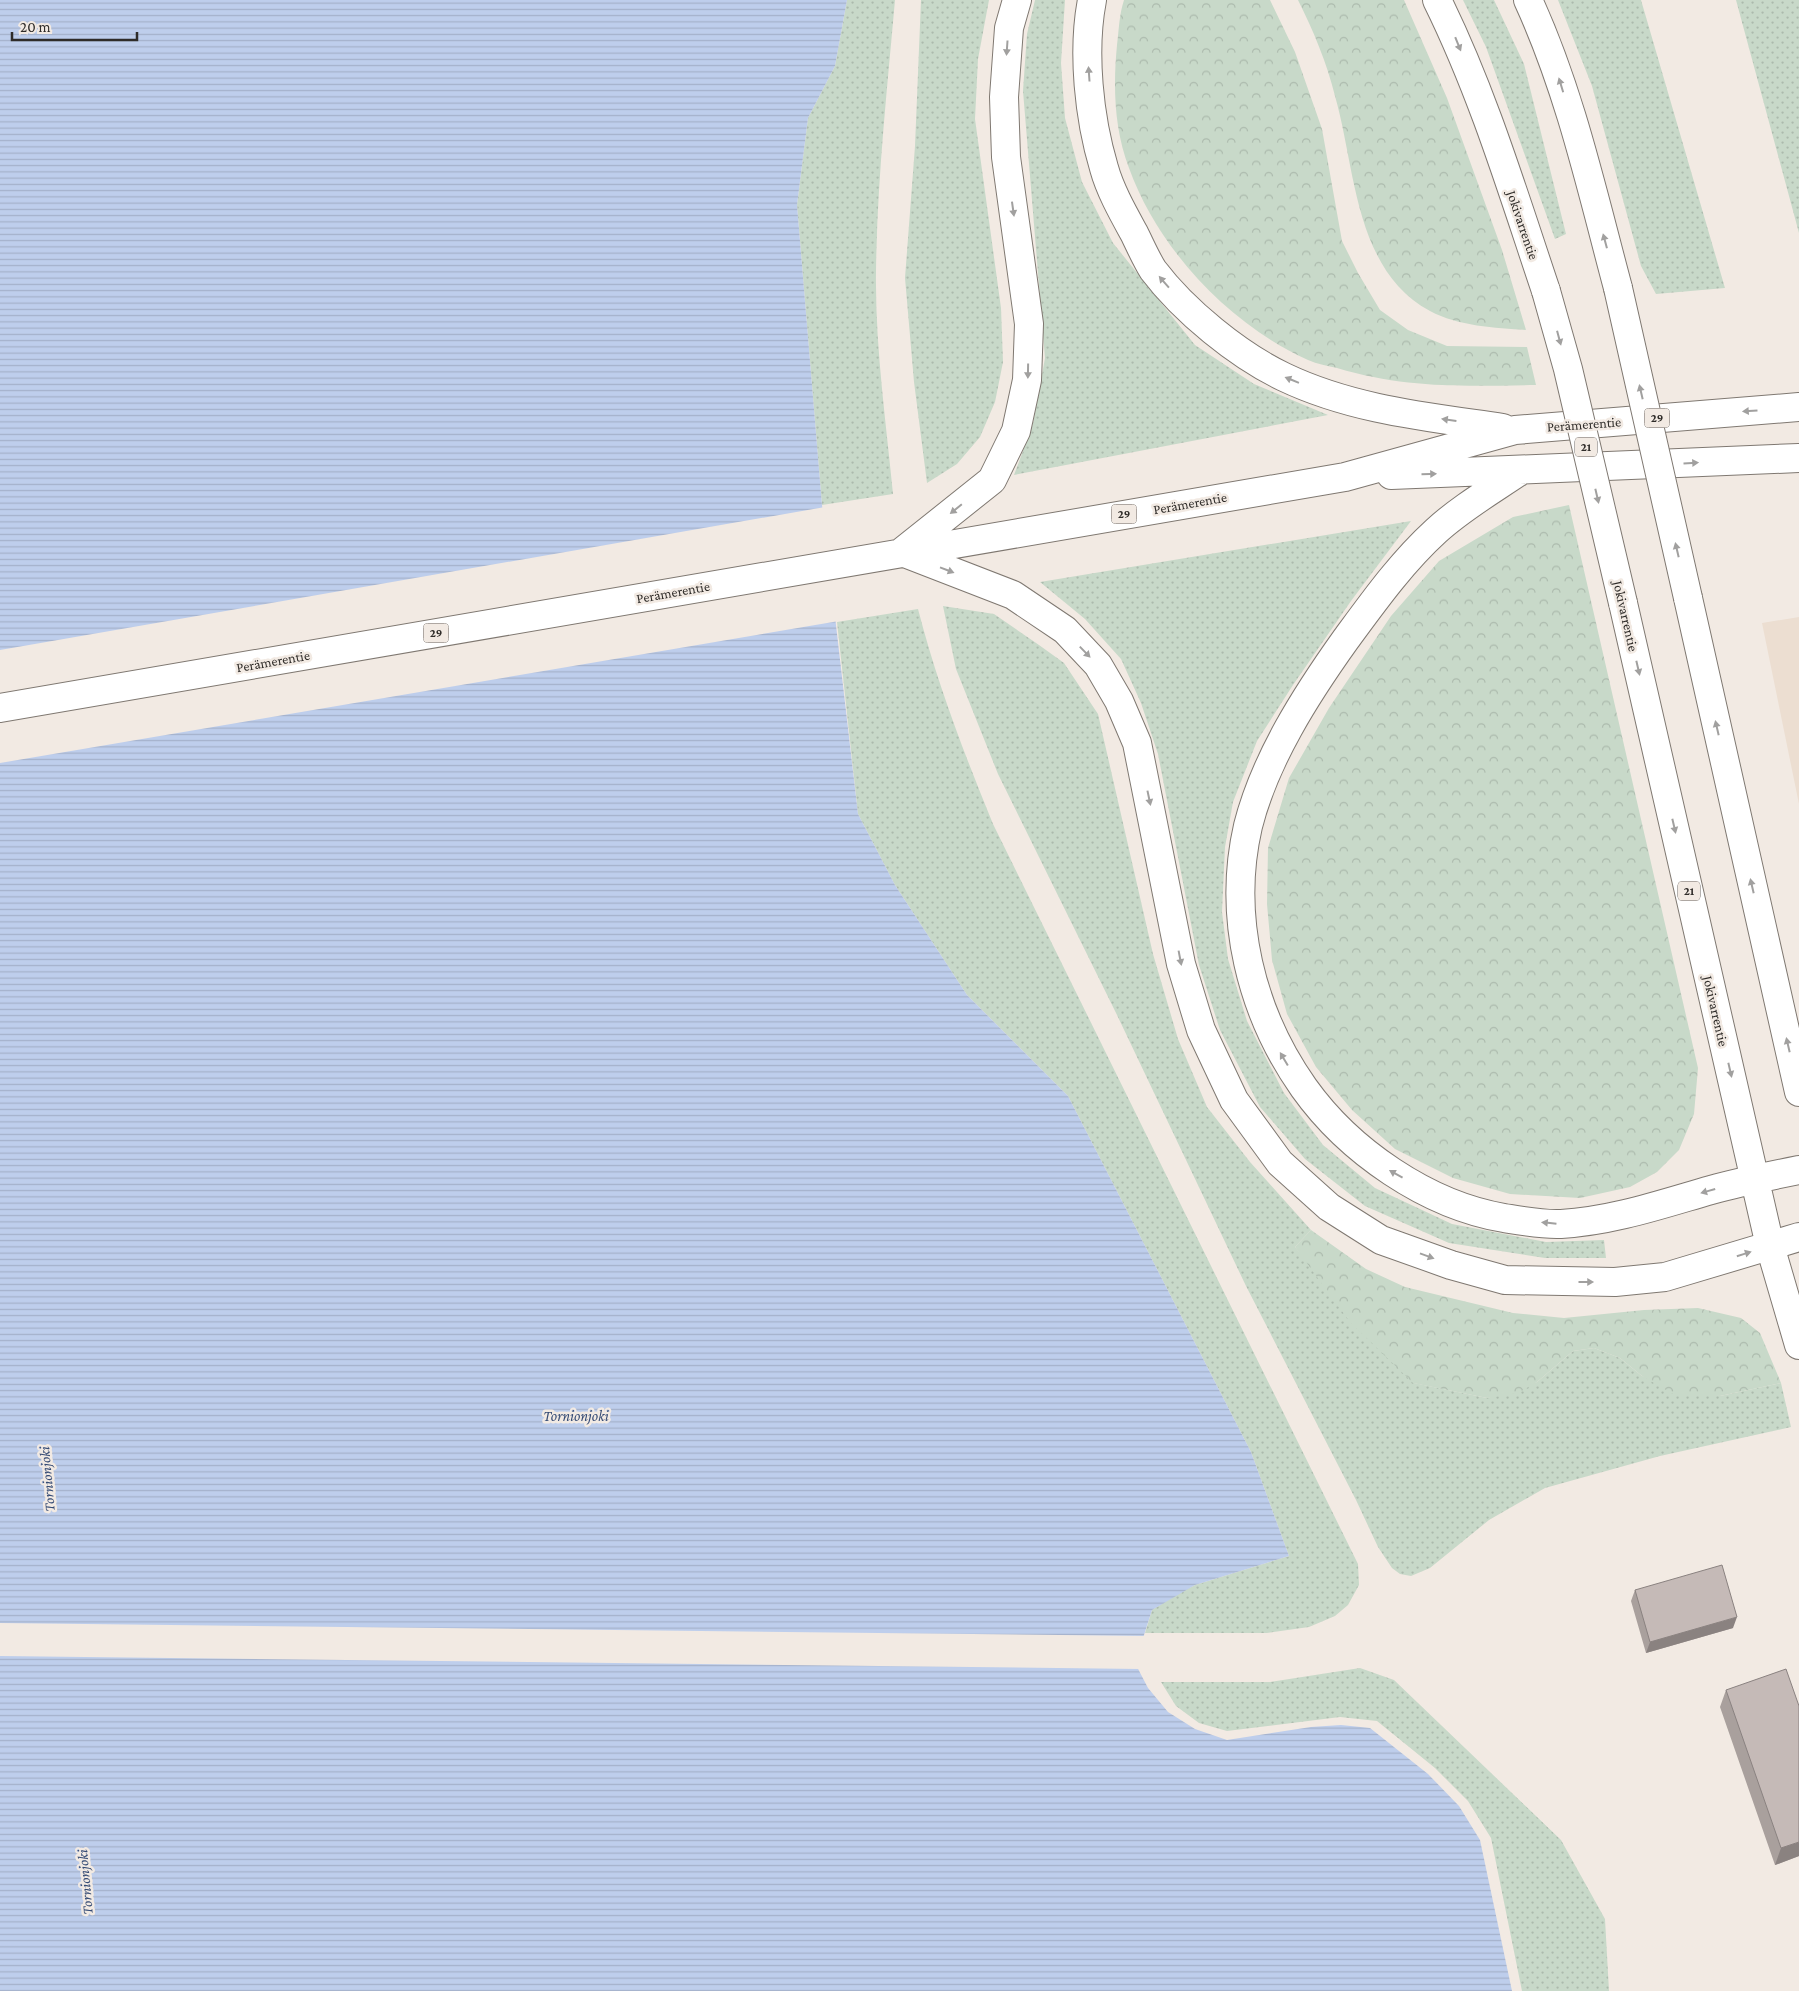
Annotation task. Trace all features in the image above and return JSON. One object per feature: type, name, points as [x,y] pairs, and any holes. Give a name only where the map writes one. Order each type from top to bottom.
[{"type":"main road","points":[[902,552],[992,480],[1016,431],[1027,380],[1029,324],[1006,157],[1004,97],[1009,28],[1017,0]]},
{"type":"main road","points":[[1092,0],[1088,61],[1092,122],[1104,170],[1127,220],[1153,269],[1188,309],[1227,341],[1283,376],[1337,398],[1401,413],[1515,430]]},
{"type":"main road","name":"Jokivarrentie","points":[[1437,0],[1456,39],[1489,124],[1546,291],[1568,369],[1770,1246],[1799,1346]]},
{"type":"main road","points":[[1528,0],[1556,71],[1584,163],[1618,288],[1799,1092]]},
{"type":"main road","name":"Perämerentie","points":[[0,708],[1345,477],[1515,430],[1799,407]]},
{"type":"main road","name":"Perämerentie","points":[[1345,477],[1799,458]]},
{"type":"main road","points":[[1520,471],[1438,529],[1399,570],[1325,669],[1288,730],[1262,783],[1248,827],[1241,875],[1242,932],[1264,1020],[1284,1060],[1316,1105],[1347,1138],[1389,1170],[1443,1200],[1502,1218],[1559,1224],[1631,1214],[1755,1179],[1799,1170]]},
{"type":"main road","points":[[902,552],[1013,595],[1065,630],[1098,665],[1119,701],[1137,743],[1181,964],[1201,1030],[1234,1100],[1280,1163],[1329,1207],[1381,1240],[1451,1265],[1505,1280],[1615,1282],[1665,1277],[1799,1237]]},
{"type":"shaded area","points":[[1799,617],[1799,804],[1762,623]]},
{"type":"green space","points":[[847,0],[895,0],[880,170],[876,272],[879,356],[893,494],[822,505],[797,205],[808,118],[835,66]]},
{"type":"green space","points":[[921,0],[989,0],[978,59],[975,119],[1001,308],[1003,362],[995,402],[980,437],[957,464],[927,483],[914,382],[905,278],[915,146]]},
{"type":"green space","points":[[1035,0],[1065,0],[1061,63],[1065,118],[1082,182],[1113,243],[1195,345],[1254,384],[1328,415],[1014,475],[1033,424],[1045,358],[1023,91],[1027,34]]},
{"type":"green space","points":[[1124,0],[1270,0],[1295,52],[1322,129],[1342,241],[1380,310],[1408,330],[1447,346],[1527,347],[1536,385],[1460,386],[1412,383],[1363,375],[1322,365],[1279,345],[1251,327],[1225,305],[1200,281],[1158,227],[1142,198],[1124,153],[1116,107],[1115,76],[1119,22]]},
{"type":"green space","points":[[1298,0],[1404,0],[1447,98],[1502,250],[1526,330],[1477,325],[1441,316],[1430,311],[1405,293],[1386,270],[1372,244],[1362,215],[1328,71]]},
{"type":"green space","points":[[1463,0],[1494,0],[1524,64],[1566,234],[1555,239],[1486,47]]},
{"type":"green space","points":[[1558,0],[1641,0],[1725,288],[1656,294],[1641,266],[1592,86]]},
{"type":"green space","points":[[1736,0],[1799,0],[1799,233]]},
{"type":"green space","points":[[1569,505],[1698,1068],[1694,1114],[1679,1150],[1657,1172],[1630,1187],[1580,1198],[1510,1194],[1453,1178],[1395,1149],[1352,1110],[1316,1067],[1287,1014],[1272,960],[1267,904],[1268,848],[1289,778],[1329,708],[1391,616],[1439,561],[1513,517]]},
{"type":"green space","points":[[1411,521],[1351,601],[1257,741],[1233,802],[1225,847],[1222,912],[1228,959],[1247,1021],[1284,1093],[1323,1145],[1375,1188],[1452,1224],[1546,1242],[1604,1240],[1606,1258],[1545,1258],[1449,1243],[1365,1206],[1305,1159],[1260,1107],[1220,1030],[1199,965],[1158,754],[1141,703],[1121,659],[1085,619],[1040,582]]},
{"type":"green space","points":[[943,606],[994,614],[1039,645],[1064,663],[1098,714],[1153,954],[1178,1039],[1207,1107],[1250,1162],[1311,1230],[1295,1247],[1414,1383],[1487,1398],[1537,1382],[1573,1351],[1594,1348],[1620,1358],[1642,1376],[1720,1396],[1781,1383],[1791,1427],[1660,1456],[1545,1488],[1489,1520],[1430,1568],[1411,1576],[1400,1574],[1392,1568],[1378,1547],[1356,1500],[1246,1286],[1117,1015],[998,774],[956,669]]},
{"type":"green space","points":[[918,609],[952,718],[993,824],[1358,1564],[1359,1585],[1348,1605],[1335,1616],[1309,1627],[1267,1633],[1145,1633],[1152,1610],[1177,1594],[1195,1585],[1289,1556],[1251,1452],[1068,1096],[967,995],[895,885],[858,814],[837,622]]},
{"type":"green space","points":[[1311,1230],[1366,1269],[1405,1287],[1513,1313],[1564,1318],[1644,1310],[1698,1308],[1741,1318],[1760,1333],[1781,1383],[1720,1396],[1673,1394],[1642,1376],[1620,1358],[1594,1348],[1573,1351],[1537,1382],[1518,1393],[1487,1398],[1413,1383],[1350,1322],[1295,1247]]},
{"type":"green space","points":[[1360,1668],[1394,1680],[1561,1840],[1605,1919],[1609,1991],[1522,1991],[1491,1838],[1468,1801],[1435,1768],[1377,1721],[1340,1717],[1227,1731],[1199,1723],[1176,1706],[1161,1682],[1270,1682]]},
{"type":"water","name":"Tornionjoki","points":[[0,0],[847,0],[835,66],[808,118],[797,205],[822,505],[858,814],[895,885],[967,995],[1068,1096],[1251,1452],[1289,1556],[1195,1585],[1152,1610],[1135,1663],[1148,1688],[1168,1712],[1195,1729],[1227,1740],[1311,1727],[1341,1725],[1370,1728],[1428,1774],[1459,1806],[1480,1840],[1512,1991],[0,1991]]},
{"type":"pier","points":[[825,507],[839,621],[0,763],[0,650]]},
{"type":"pier","points":[[0,1623],[1146,1636],[1138,1663],[1141,1669],[0,1656]]},
{"type":"building","points":[[1722,1565],[1737,1617],[1650,1642],[1635,1590]]},
{"type":"building","points":[[1786,1669],[1799,1706],[1799,1842],[1781,1848],[1726,1690]]}]
